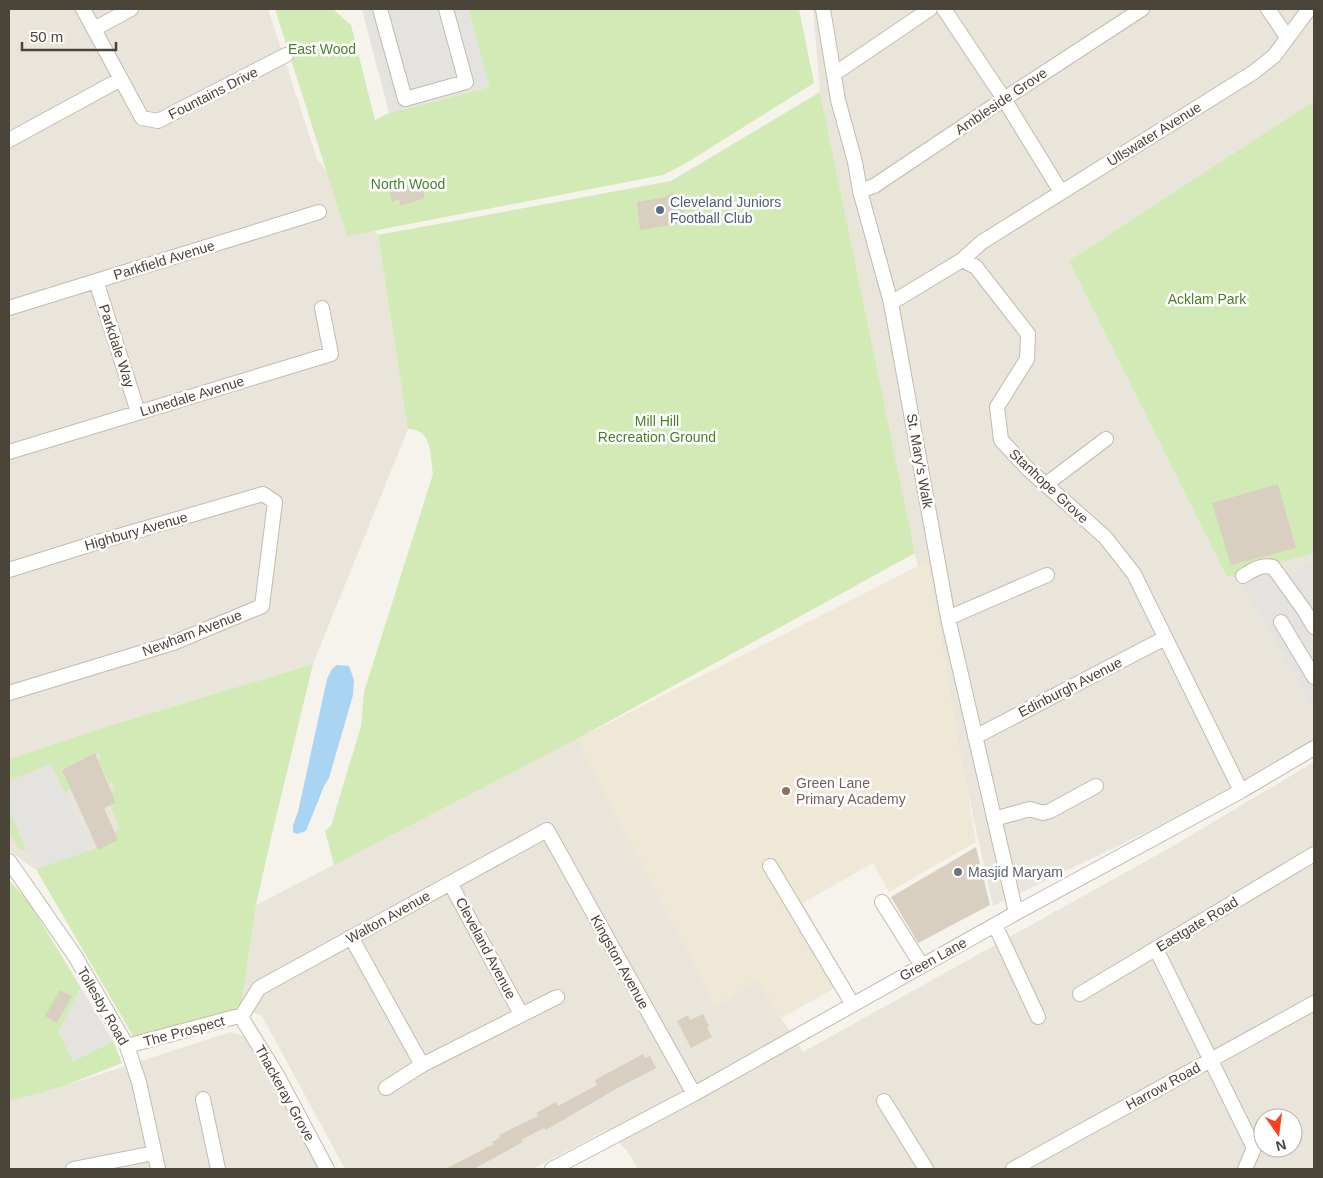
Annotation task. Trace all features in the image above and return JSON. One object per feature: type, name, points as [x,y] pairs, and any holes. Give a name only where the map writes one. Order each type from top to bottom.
[{"type":"street","name":"Fountains Drive","points":[[83,9],[142,118],[158,121],[286,55]]},
{"type":"street","points":[[94,29],[131,9]]},
{"type":"street","points":[[380,9],[405,99],[466,82],[446,9]]},
{"type":"street","name":"St. Mary's Walk","points":[[823,9],[838,100],[855,162],[860,191],[891,303],[948,618],[1016,913]]},
{"type":"street","points":[[834,74],[930,9]]},
{"type":"street","points":[[944,9],[1004,99],[1061,192]]},
{"type":"street","name":"Ambleside Grove","points":[[860,191],[874,186],[1142,9]]},
{"type":"street","points":[[1268,9],[1287,37]]},
{"type":"street","name":"Ullswater Avenue","points":[[962,260],[982,242],[1254,72],[1274,56],[1309,9]]},
{"type":"street","points":[[9,140],[121,79]]},
{"type":"street","name":"Parkfield Avenue","points":[[9,308],[319,212]]},
{"type":"street","points":[[891,303],[962,260]]},
{"type":"street","name":"Stanhope Grove","points":[[962,260],[976,267],[1028,334],[1027,359],[997,407],[1001,440],[1045,485],[1105,537],[1134,574],[1241,791]]},
{"type":"street","name":"Parkdale Way","points":[[96,280],[138,412]]},
{"type":"street","name":"Lunedale Avenue","points":[[9,452],[331,354],[322,308]]},
{"type":"street","points":[[1045,485],[1106,439]]},
{"type":"street","name":"Highbury Avenue","points":[[9,570],[264,494]]},
{"type":"street","name":"Newham Avenue","points":[[9,693],[172,643],[262,606],[275,502],[264,494]]},
{"type":"street","points":[[1243,576],[1266,565],[1273,567],[1314,627]]},
{"type":"street","points":[[948,618],[1047,575]]},
{"type":"street","points":[[1281,622],[1314,677]]},
{"type":"street","name":"Edinburgh Avenue","points":[[975,736],[1165,638]]},
{"type":"street","name":"Green Lane","points":[[552,1169],[694,1094],[1016,913],[1241,791],[1314,748]]},
{"type":"street","points":[[994,819],[1030,809],[1042,813],[1050,811],[1096,786]]},
{"type":"street","name":"Walton Avenue","points":[[242,1017],[259,988],[547,830]]},
{"type":"street","name":"Kingston Avenue","points":[[547,830],[694,1094]]},
{"type":"street","name":"Eastgate Road","points":[[1080,994],[1314,854]]},
{"type":"street","name":"Tollesby Road","points":[[9,861],[75,956],[127,1046],[139,1082],[158,1169]]},
{"type":"street","points":[[770,866],[853,1005]]},
{"type":"street","name":"Cleveland Avenue","points":[[450,883],[521,1014]]},
{"type":"street","points":[[882,902],[922,966]]},
{"type":"street","points":[[995,925],[1038,1018]]},
{"type":"street","points":[[351,937],[422,1065]]},
{"type":"street","points":[[1156,949],[1254,1148],[1245,1169]]},
{"type":"street","points":[[386,1088],[422,1065],[558,997]]},
{"type":"street","name":"Harrow Road","points":[[1015,1169],[1314,1003]]},
{"type":"street","name":"The Prospect","points":[[127,1046],[235,1017],[242,1017]]},
{"type":"street","name":"Thackeray Grove","points":[[242,1017],[277,1075],[328,1169]]},
{"type":"street","points":[[203,1099],[218,1169]]},
{"type":"street","points":[[884,1101],[926,1169]]},
{"type":"street","points":[[73,1169],[154,1153]]},
{"type":"shaded area","points":[[9,9],[268,9],[317,159],[378,235],[408,429],[313,664],[115,724],[148,835],[37,871],[9,850]]},
{"type":"shaded area","points":[[362,9],[468,9],[489,87],[389,113]]},
{"type":"shaded area","points":[[813,9],[1314,9],[1314,743],[1236,789],[993,906],[915,553],[820,92]]},
{"type":"shaded area","name":"Green Lane Primary Academy","points":[[928,561],[976,842],[889,892],[873,863],[803,903],[847,981],[782,1018],[756,980],[716,1007],[577,739]]},
{"type":"shaded area","points":[[1314,561],[1314,710],[1241,582],[1269,570],[1277,581]]},
{"type":"shaded area","points":[[577,739],[716,1006],[757,979],[803,1052],[1173,846],[1314,762],[1314,1169],[638,1169],[628,1152],[607,1130],[532,1169],[345,1169],[262,1016],[241,1007],[256,905]]},
{"type":"shaded area","points":[[51,764],[85,833],[90,832],[95,844],[86,848],[87,852],[38,868],[26,849],[9,808],[9,795],[13,793],[9,781]]},
{"type":"shaded area","points":[[81,988],[113,1041],[73,1061],[59,1032]]},
{"type":"shaded area","points":[[231,1032],[247,1037],[319,1169],[9,1169],[9,1100],[64,1086]]},
{"type":"green space","points":[[275,9],[333,9],[351,25],[375,120],[389,113],[489,87],[468,9],[799,9],[814,83],[683,165],[663,175],[347,236]]},
{"type":"green space","name":"Mill Hill Recreation Ground","points":[[820,92],[915,553],[577,739],[334,865],[325,831],[331,826],[361,726],[364,692],[433,474],[429,444],[426,438],[416,430],[408,429],[378,235],[671,181]]},
{"type":"green space","name":"Acklam Park","points":[[1314,101],[1314,553],[1227,577],[1069,261]]},
{"type":"green space","points":[[313,664],[256,905],[241,1007],[137,1043],[37,871],[38,868],[98,849],[118,840],[114,832],[120,829],[110,806],[116,803],[111,792],[113,792],[111,789],[114,787],[112,783],[109,784],[98,759],[101,758],[99,753],[96,755],[95,753],[62,770],[71,790],[65,793],[51,764],[9,781],[9,759],[115,724]]},
{"type":"green space","points":[[9,808],[26,849],[21,851],[9,833]]},
{"type":"green space","points":[[9,880],[29,902],[81,988],[59,1032],[73,1061],[113,1041],[122,1063],[64,1086],[9,1101]]},
{"type":"water","points":[[337,665],[349,666],[354,680],[353,695],[329,778],[306,831],[297,834],[293,832],[293,825],[298,812],[327,679],[332,669]]},
{"type":"building","points":[[420,181],[425,198],[401,206],[399,199],[392,202],[389,191]]},
{"type":"building","name":"Cleveland Juniors Football Club","points":[[673,192],[687,217],[677,224],[640,230],[637,202],[666,197]]},
{"type":"building","points":[[1278,484],[1296,548],[1231,565],[1212,503]]},
{"type":"building","points":[[95,753],[116,803],[104,808],[118,840],[98,850],[62,770]]},
{"type":"building","name":"Masjid Maryam","points":[[976,847],[990,905],[918,943],[891,897]]},
{"type":"building","points":[[60,990],[72,996],[57,1023],[45,1016]]},
{"type":"building","points":[[703,1014],[712,1037],[691,1048],[677,1021],[688,1015],[690,1020]]},
{"type":"building","points":[[643,1054],[645,1058],[650,1056],[656,1068],[546,1130],[544,1128],[521,1140],[523,1142],[474,1169],[445,1169],[494,1144],[492,1142],[500,1138],[499,1135],[538,1116],[536,1113],[556,1102],[558,1106],[597,1085],[595,1080]]},
{"type":"place","name":"Cleveland Juniors Football Club","points":[[660,210]]},
{"type":"place","name":"Green Lane Primary Academy","points":[[786,791]]},
{"type":"place","name":"Masjid Maryam","points":[[958,872]]},
{"type":"park label","name":"East Wood","points":[[322,49]]},
{"type":"park label","name":"North Wood","points":[[408,184]]}]
